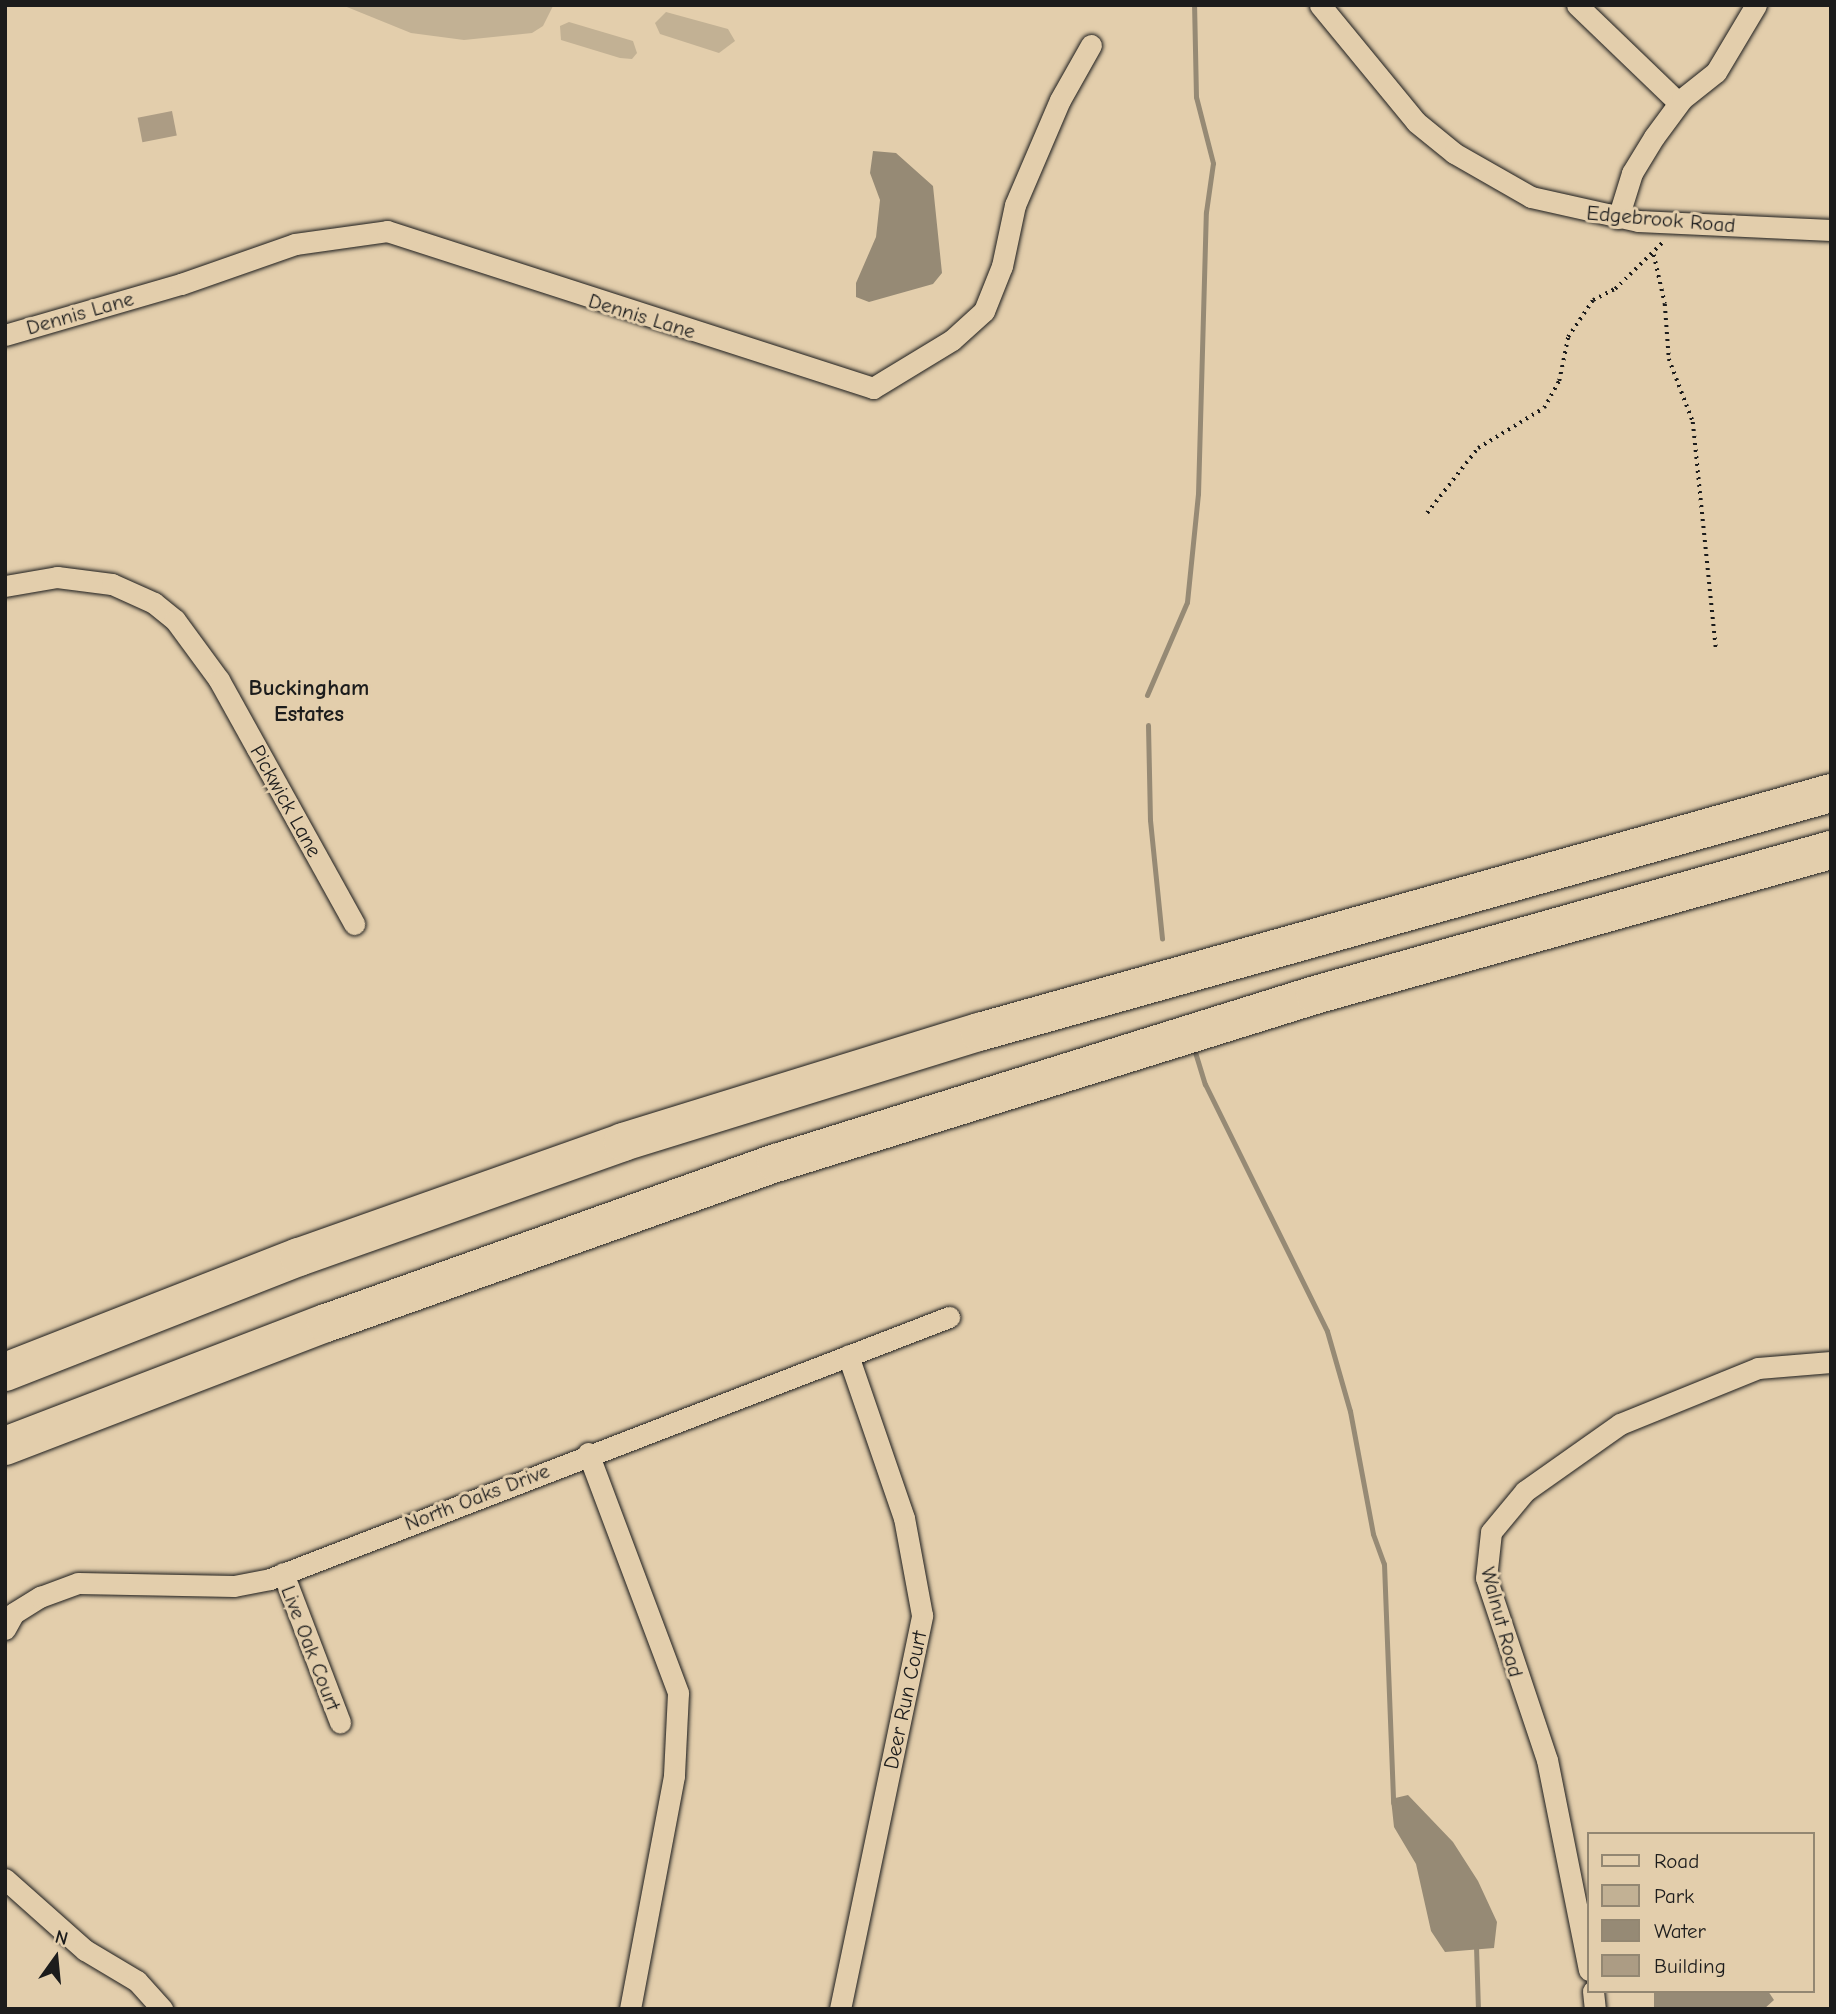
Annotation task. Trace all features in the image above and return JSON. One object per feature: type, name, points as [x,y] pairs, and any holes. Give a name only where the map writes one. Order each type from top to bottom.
[{"type":"highway","points":[[5,1372],[312,1252],[660,1130],[979,1032],[1831,793]]},
{"type":"highway","points":[[5,1446],[326,1323],[789,1159],[1315,995],[1831,850]]},
{"type":"street","name":"Edgebrook Road","points":[[1320,5],[1416,122],[1454,153],[1531,197],[1618,218],[1831,230]]},
{"type":"street","points":[[1577,5],[1679,103]]},
{"type":"street","points":[[1618,218],[1632,173],[1679,103],[1716,72],[1756,5]]},
{"type":"street","name":"Dennis Lane","points":[[5,335],[181,284],[295,244],[387,231],[873,388],[952,340],[984,311],[999,278],[1014,205],[1091,45]]},
{"type":"street","name":"Pickwick Lane","points":[[5,586],[57,577],[112,584],[154,603],[175,620],[219,680],[354,924]]},
{"type":"street","name":"North Oaks Drive","points":[[5,1629],[22,1608],[78,1583],[234,1586],[283,1573],[588,1453],[949,1317]]},
{"type":"street","name":"Deer Run Court","points":[[840,2009],[922,1615],[904,1518],[848,1355]]},
{"type":"street","name":"Walnut Road","points":[[1588,1965],[1547,1760],[1486,1577],[1491,1532],[1525,1491],[1620,1424],[1758,1368],[1831,1362]]},
{"type":"street","points":[[588,1453],[678,1693],[674,1776],[630,2009]]},
{"type":"street","name":"Live Oak Court","points":[[283,1573],[340,1722]]},
{"type":"street","points":[[5,1879],[85,1950],[137,1981],[162,2009]]},
{"type":"path","points":[[1427,513],[1478,448],[1544,408],[1559,381],[1568,337],[1593,300],[1654,255],[1672,223]]},
{"type":"path","points":[[1654,255],[1665,304],[1669,359],[1693,422],[1716,648]]},
{"type":"green space","points":[[342,5],[553,6],[543,26],[532,33],[464,40],[411,33]]},
{"type":"green space","points":[[666,12],[728,29],[735,41],[719,53],[660,34],[655,23]]},
{"type":"green space","points":[[569,22],[633,41],[637,53],[632,59],[620,58],[561,40],[560,26]]},
{"type":"water","points":[[873,151],[896,153],[933,186],[942,273],[933,284],[869,302],[856,297],[856,283],[876,237],[880,200],[870,173]]},
{"type":"water","points":[[1408,1795],[1453,1842],[1478,1881],[1497,1922],[1494,1948],[1445,1952],[1431,1931],[1416,1864],[1394,1827],[1391,1799]]},
{"type":"water","points":[[1654,1993],[1769,1993],[1774,2000],[1764,2009],[1654,2009]]},
{"type":"building","points":[[172,111],[177,136],[142,142],[138,118]]},
{"type":"waterway","points":[[1147,695],[1187,602],[1198,494],[1206,212],[1213,163],[1196,97],[1194,5]]},
{"type":"waterway","points":[[1148,725],[1150,820],[1162,938]]},
{"type":"waterway","points":[[1195,1052],[1205,1084],[1327,1331],[1350,1411],[1373,1534],[1384,1564],[1393,1803]]},
{"type":"waterway","points":[[1476,1946],[1478,2009]]},
{"type":"district","name":"Buckingham Estates","points":[[309,701]]}]
